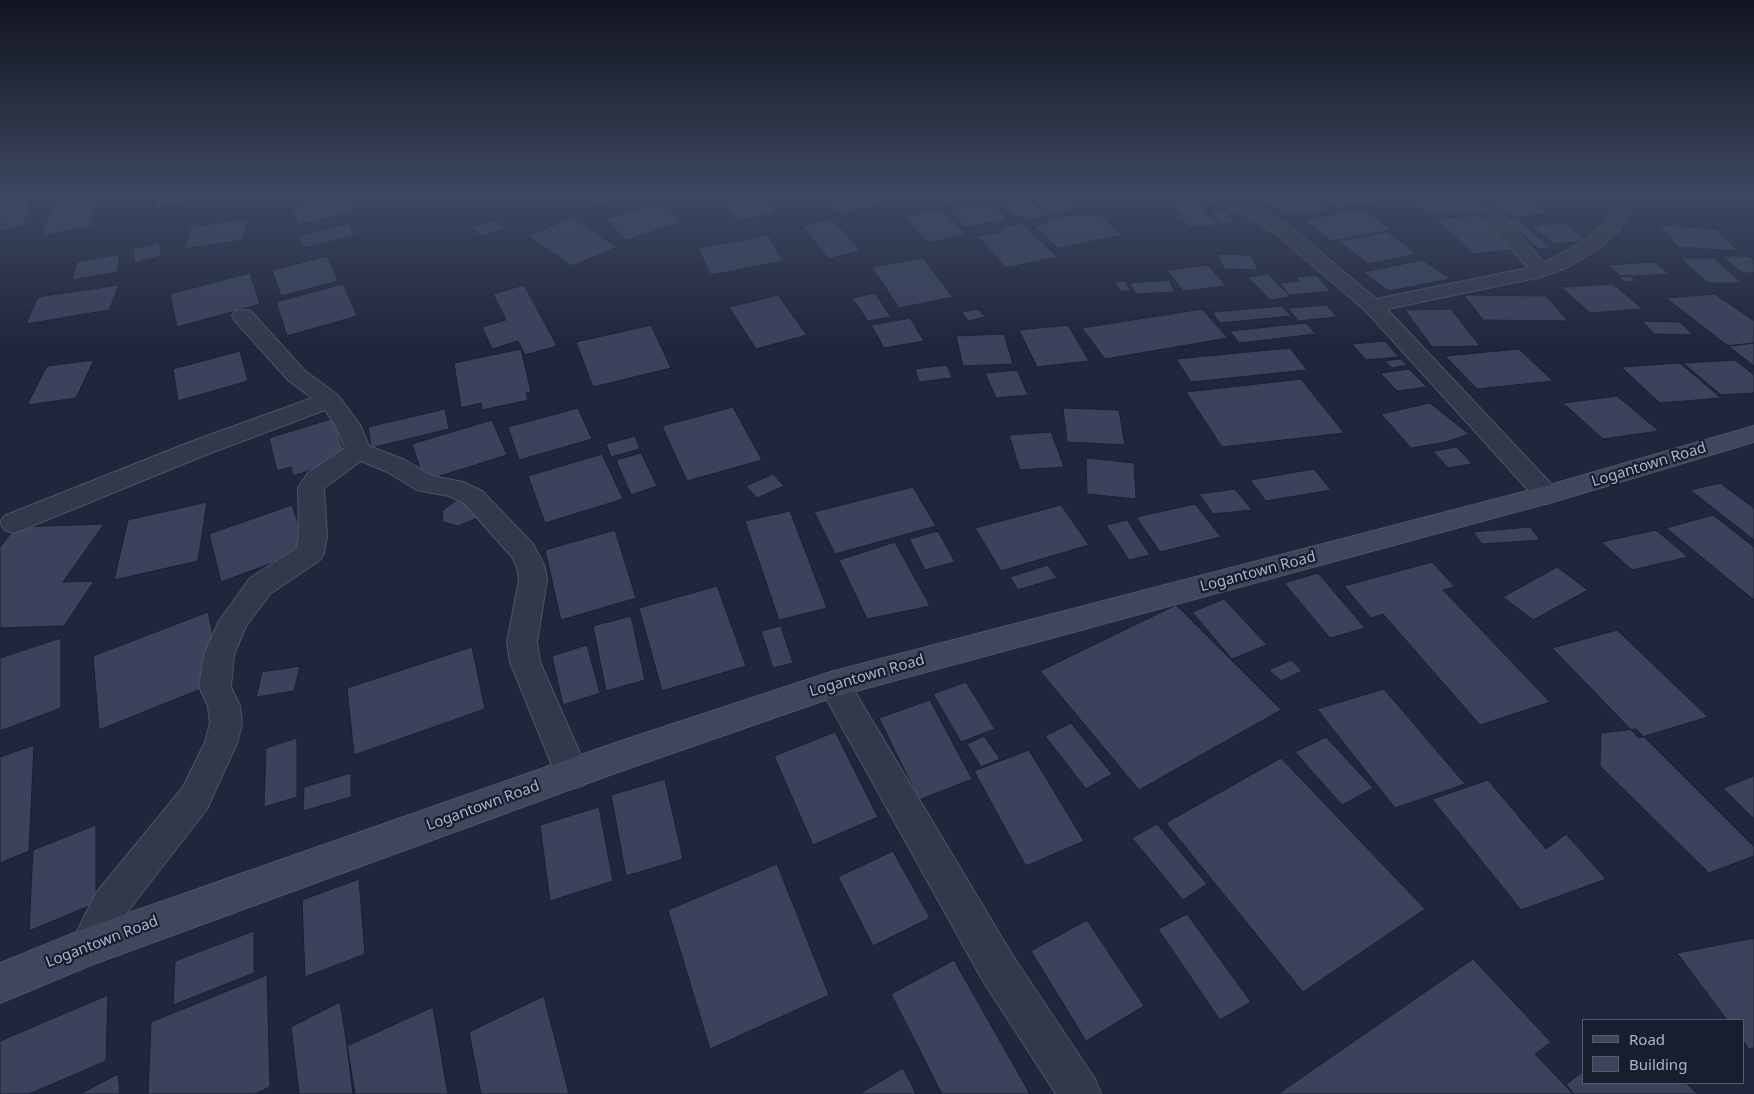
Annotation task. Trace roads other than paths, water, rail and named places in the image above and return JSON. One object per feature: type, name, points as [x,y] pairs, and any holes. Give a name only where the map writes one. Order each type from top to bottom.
[{"type":"street","points":[[1302,246],[1372,306],[1547,495]]},
{"type":"street","points":[[1519,246],[1541,271]]},
{"type":"street","points":[[1372,306],[1541,271],[1561,263],[1589,246]]},
{"type":"street","points":[[243,316],[297,376],[330,400],[348,425],[359,451],[396,466],[426,484],[454,488],[473,497],[523,551],[531,567],[533,580],[522,642],[525,662],[572,774]]},
{"type":"street","points":[[14,523],[199,448],[330,400]]},
{"type":"street","name":"Logantown Road","points":[[0,983],[88,946],[627,754],[834,684],[1547,495],[1751,438]]},
{"type":"street","points":[[88,946],[109,906],[195,798],[221,742],[226,724],[224,706],[215,687],[219,655],[234,621],[260,586],[310,553],[313,536],[312,488],[317,479],[359,451]]},
{"type":"street","points":[[834,684],[997,967],[1080,1094]]}]
